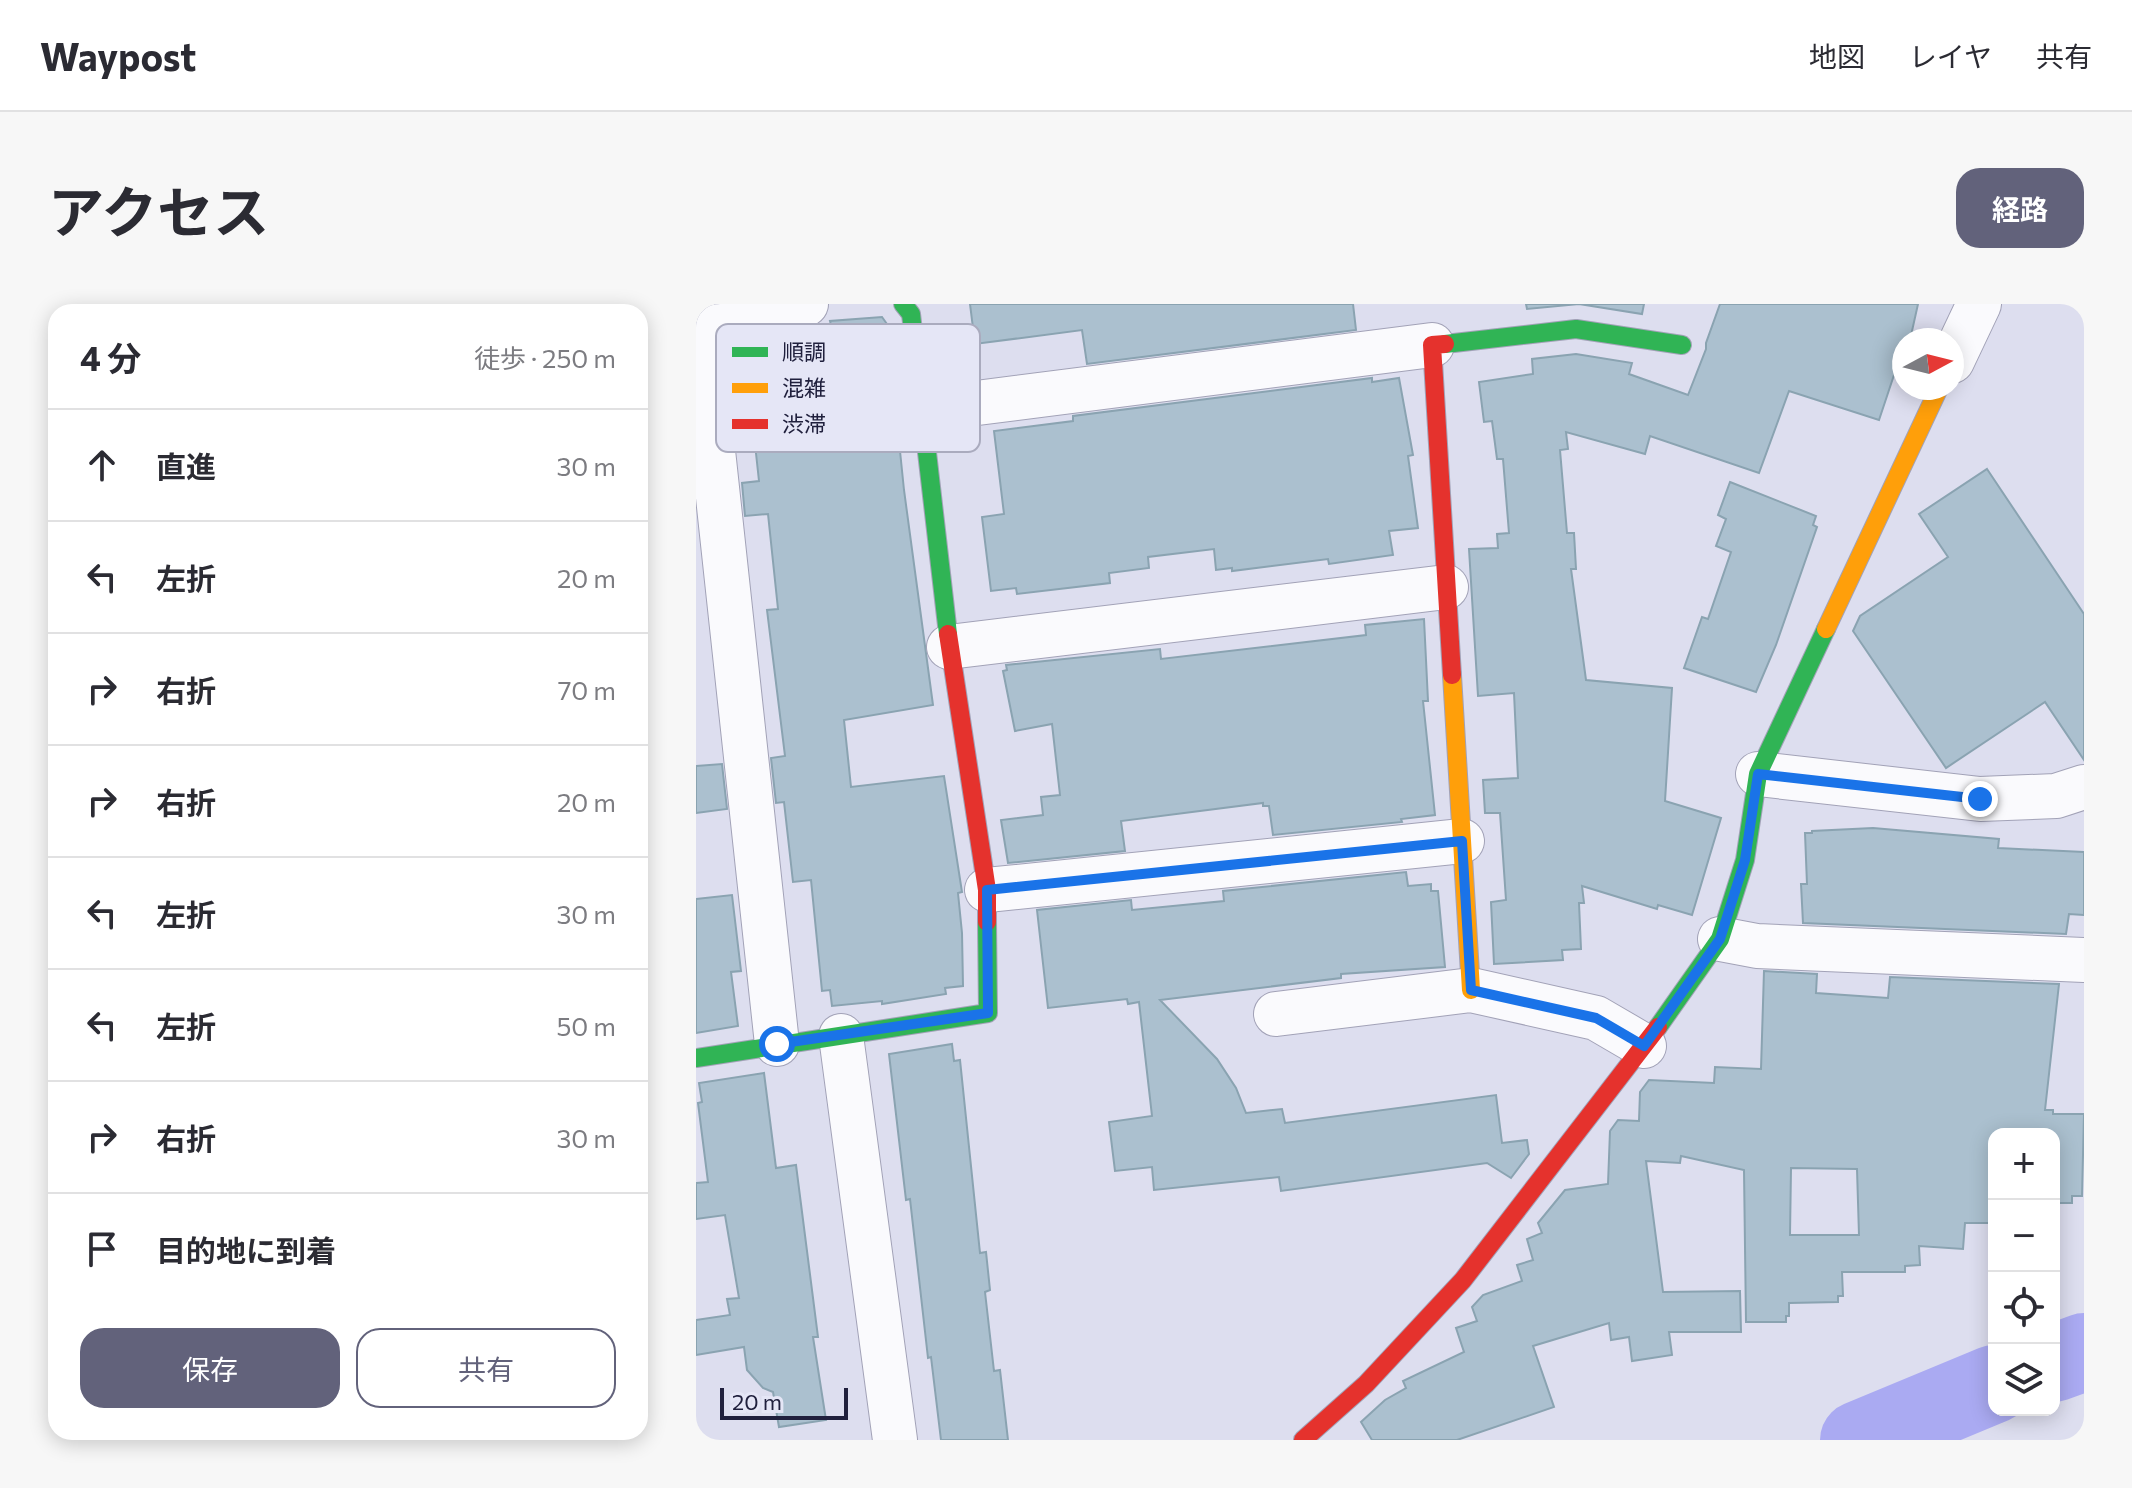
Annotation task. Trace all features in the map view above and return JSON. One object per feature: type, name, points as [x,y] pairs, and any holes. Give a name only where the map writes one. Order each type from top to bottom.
[{"type":"street","points":[[777,1044],[698,322],[806,304]]},
{"type":"street","points":[[903,304],[911,314],[912,324]]},
{"type":"street","points":[[1964,336],[1979,304]]},
{"type":"street","points":[[980,403],[1576,329],[1682,345]]},
{"type":"street","points":[[1432,345],[1471,990]]},
{"type":"street","points":[[1303,1440],[1366,1384],[1463,1280],[1644,1046],[1720,939],[1745,860],[1758,774],[1933,400]]},
{"type":"street","points":[[696,1058],[988,1013],[987,890],[949,647],[927,452]]},
{"type":"street","points":[[949,647],[1446,587]]},
{"type":"street","points":[[1758,774],[1980,799],[2056,796],[2084,787]]},
{"type":"street","points":[[987,890],[1462,841]]},
{"type":"street","points":[[1720,939],[1757,946],[2084,960]]},
{"type":"street","points":[[1276,1014],[1471,990],[1596,1018],[1644,1046]]},
{"type":"street","points":[[841,1036],[895,1440]]},
{"type":"building","points":[[970,304],[1353,304],[1356,330],[1087,364],[1082,330],[980,343],[980,324],[972,324]]},
{"type":"building","points":[[1526,304],[1579,304],[1527,309]]},
{"type":"building","points":[[1579,304],[1644,304],[1642,314]]},
{"type":"building","points":[[1720,304],[1918,304],[1913,328],[1892,328],[1892,381],[1879,420],[1789,391],[1759,473],[1650,436],[1645,454],[1566,432],[1568,449],[1560,450],[1567,533],[1574,533],[1576,569],[1571,569],[1586,680],[1672,688],[1665,801],[1721,818],[1692,915],[1658,905],[1657,909],[1582,886],[1584,903],[1579,903],[1581,949],[1562,950],[1563,960],[1494,964],[1491,902],[1506,900],[1500,813],[1485,813],[1483,780],[1518,778],[1514,693],[1478,696],[1469,549],[1498,548],[1497,534],[1509,533],[1503,459],[1497,459],[1492,421],[1484,422],[1479,382],[1533,374],[1532,359],[1576,354],[1632,363],[1629,374],[1688,395]]},
{"type":"building","points":[[882,317],[887,324],[831,324],[830,321]]},
{"type":"building","points":[[1372,378],[1372,382],[1399,378],[1413,455],[1408,456],[1418,528],[1389,531],[1393,555],[1329,564],[1328,559],[1232,571],[1232,568],[1216,570],[1214,549],[1148,557],[1149,568],[1109,573],[1110,583],[1017,594],[1016,588],[991,591],[982,517],[1004,514],[994,431],[1073,421],[1073,416]]},
{"type":"building","points":[[756,452],[900,452],[933,705],[844,720],[851,787],[944,776],[962,892],[958,893],[963,986],[945,988],[946,994],[882,1004],[882,1001],[832,1006],[830,990],[822,991],[811,880],[793,882],[784,802],[776,803],[771,758],[785,756],[767,610],[778,609],[768,514],[745,516],[742,483],[759,481]]},
{"type":"building","points":[[1987,469],[2084,614],[2084,760],[2045,702],[1946,768],[1853,631],[1860,616],[1948,557],[1919,514]]},
{"type":"building","points":[[1730,482],[1816,516],[1813,525],[1817,527],[1776,645],[1756,692],[1684,668],[1702,617],[1708,619],[1731,552],[1716,546],[1726,519],[1718,515]]},
{"type":"building","points":[[1424,619],[1428,701],[1423,701],[1435,815],[1401,819],[1402,822],[1273,835],[1269,806],[1263,806],[1263,803],[1121,821],[1125,851],[1008,863],[1001,820],[1043,815],[1041,797],[1060,795],[1052,724],[1015,731],[1003,671],[1007,670],[1006,665],[1160,649],[1161,659],[1366,635],[1365,625]]},
{"type":"building","points":[[722,764],[727,809],[696,813],[696,766]]},
{"type":"building","points":[[1873,828],[1999,839],[1998,848],[2084,852],[2084,915],[2069,914],[2066,934],[1803,923],[1801,884],[1807,884],[1805,833]]},
{"type":"building","points":[[1406,872],[1408,886],[1431,884],[1431,891],[1438,891],[1445,967],[1341,974],[1341,978],[1160,1000],[1217,1059],[1236,1088],[1246,1113],[1282,1109],[1285,1123],[1496,1095],[1502,1143],[1527,1140],[1529,1154],[1511,1178],[1487,1163],[1281,1191],[1279,1177],[1154,1190],[1152,1167],[1115,1171],[1109,1122],[1152,1116],[1139,1002],[1128,1004],[1127,999],[1048,1008],[1037,910],[1131,900],[1132,910],[1224,901],[1223,891]]},
{"type":"building","points":[[732,895],[741,971],[731,972],[738,1026],[696,1033],[696,899]]},
{"type":"building","points":[[1764,971],[1817,974],[1816,993],[1888,998],[1890,977],[2059,984],[2045,1110],[2053,1110],[2053,1114],[2084,1114],[2082,1196],[2072,1196],[2072,1203],[2060,1203],[2060,1128],[1988,1128],[1988,1223],[1965,1223],[1963,1249],[1919,1246],[1920,1265],[1905,1266],[1905,1272],[1842,1272],[1843,1296],[1838,1296],[1838,1302],[1789,1303],[1786,1322],[1746,1322],[1744,1170],[1681,1156],[1680,1163],[1646,1161],[1663,1292],[1740,1291],[1741,1332],[1669,1332],[1672,1355],[1632,1361],[1629,1337],[1611,1340],[1609,1323],[1533,1346],[1554,1407],[1457,1440],[1372,1440],[1361,1422],[1385,1400],[1406,1388],[1403,1381],[1464,1352],[1456,1328],[1477,1321],[1472,1307],[1483,1295],[1522,1281],[1517,1265],[1533,1260],[1527,1239],[1542,1233],[1538,1223],[1565,1190],[1608,1184],[1610,1131],[1618,1120],[1639,1121],[1640,1092],[1649,1080],[1714,1083],[1715,1067],[1761,1069]],"holes":[[[1791,1168],[1857,1169],[1859,1235],[1790,1235]]]},
{"type":"building","points":[[952,1044],[954,1061],[960,1060],[980,1253],[986,1252],[990,1290],[985,1292],[994,1371],[1000,1370],[1008,1440],[941,1440],[931,1357],[928,1358],[889,1054]]},
{"type":"building","points":[[764,1073],[776,1168],[796,1165],[818,1337],[813,1337],[826,1420],[779,1427],[773,1392],[763,1388],[747,1370],[744,1347],[696,1355],[696,1320],[730,1315],[727,1299],[739,1298],[725,1215],[696,1219],[696,1183],[708,1182],[698,1103],[702,1102],[699,1083]]},
{"type":"waterway","points":[[2060,1361],[2084,1352]]},
{"type":"waterway","points":[[1859,1440],[1988,1386]]},
{"type":"traffic: fast","points":[[903,304],[911,314],[912,324]]},
{"type":"traffic: fast","points":[[1445,344],[1576,329],[1682,345]]},
{"type":"traffic: fast","points":[[927,452],[948,634]]},
{"type":"traffic: fast","points":[[1658,1027],[1720,939],[1745,860],[1758,774],[1826,629]]},
{"type":"traffic: fast","points":[[696,1058],[988,1013],[987,922]]},
{"type":"traffic: slow","points":[[1826,629],[1933,400]]},
{"type":"traffic: slow","points":[[1452,675],[1471,990]]},
{"type":"traffic: jam","points":[[1445,344],[1432,345],[1452,675]]},
{"type":"traffic: jam","points":[[948,634],[987,890],[987,922]]},
{"type":"traffic: jam","points":[[1303,1440],[1366,1384],[1463,1280],[1658,1027]]},
{"type":"route","points":[[777,1044],[988,1013],[987,890],[1462,841],[1471,990],[1596,1018],[1644,1046],[1720,939],[1745,860],[1758,774],[1980,799]]}]
